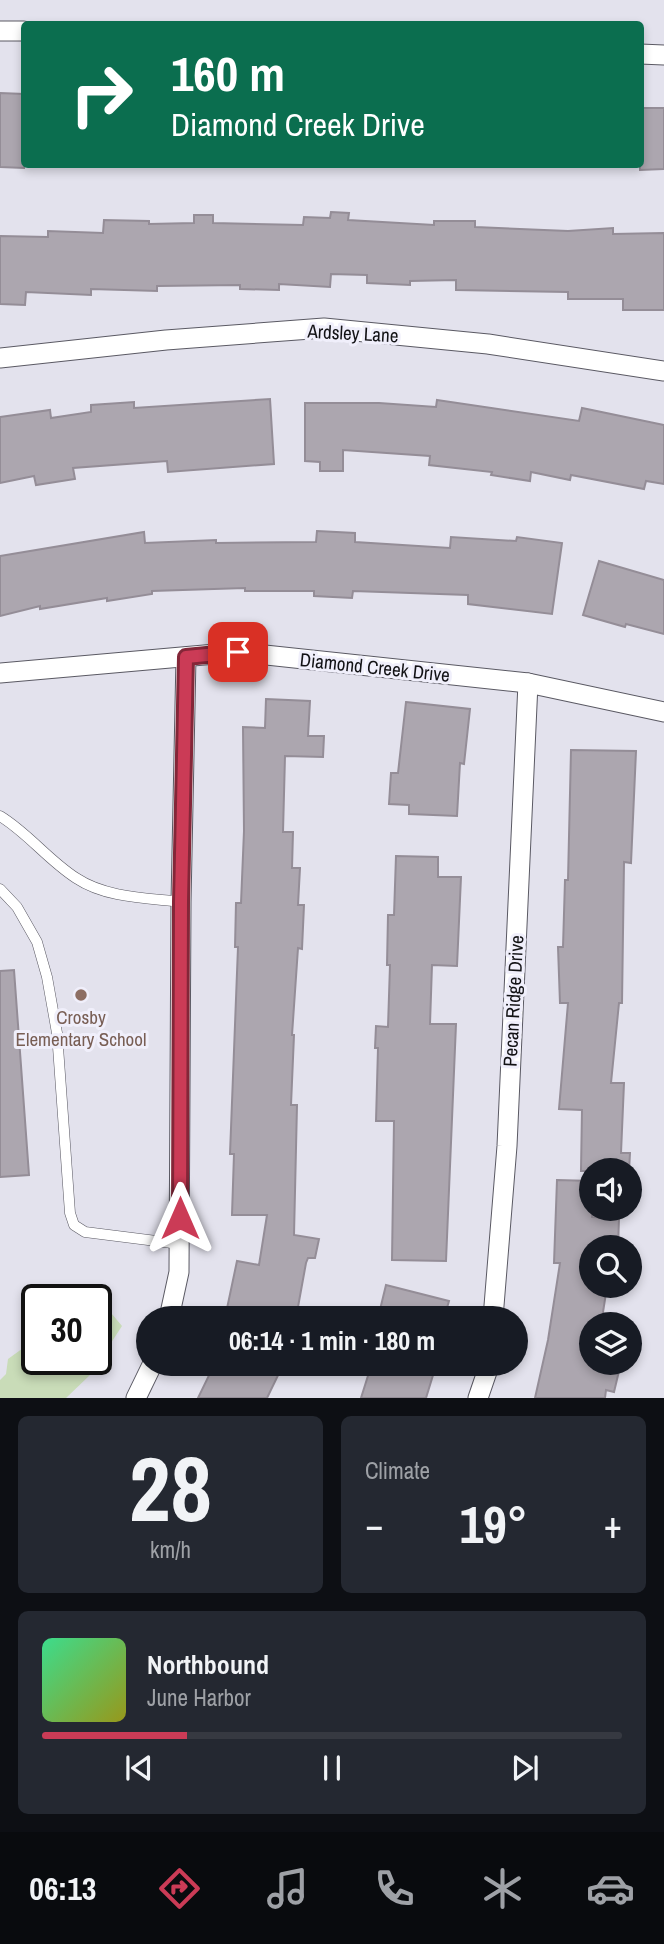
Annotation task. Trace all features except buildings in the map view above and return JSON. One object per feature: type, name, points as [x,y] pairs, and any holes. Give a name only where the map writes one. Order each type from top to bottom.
[{"type":"street","points":[[0,31],[21,32]]},
{"type":"street","points":[[644,54],[664,55]]},
{"type":"street","name":"Ardsley Lane","points":[[0,358],[166,340],[324,328],[488,344],[664,371]]},
{"type":"street","name":"Diamond Creek Drive","points":[[0,673],[238,652],[528,683],[664,712]]},
{"type":"street","points":[[172,1306],[179,1272],[180,1244],[181,902],[186,657]]},
{"type":"street","name":"Pecan Ridge Drive","points":[[495,1306],[507,1146],[528,683]]},
{"type":"street","points":[[136,1398],[147,1376]]},
{"type":"street","points":[[478,1398],[486,1376]]},
{"type":"lane","points":[[0,816],[76,878],[93,887],[128,896],[181,902]]},
{"type":"lane","points":[[0,889],[17,907],[37,942],[47,977],[57,1033],[70,1213],[74,1225],[85,1232],[180,1244]]},
{"type":"green space","points":[[112,1314],[122,1326],[112,1341]]},
{"type":"green space","points":[[21,1350],[21,1375],[90,1375],[66,1398],[0,1398],[0,1380],[6,1374],[8,1359]]},
{"type":"place","name":"Crosby Elementary School","points":[[81,995]]},
{"type":"route","points":[[180,1218],[181,902],[186,657],[238,652]]}]
